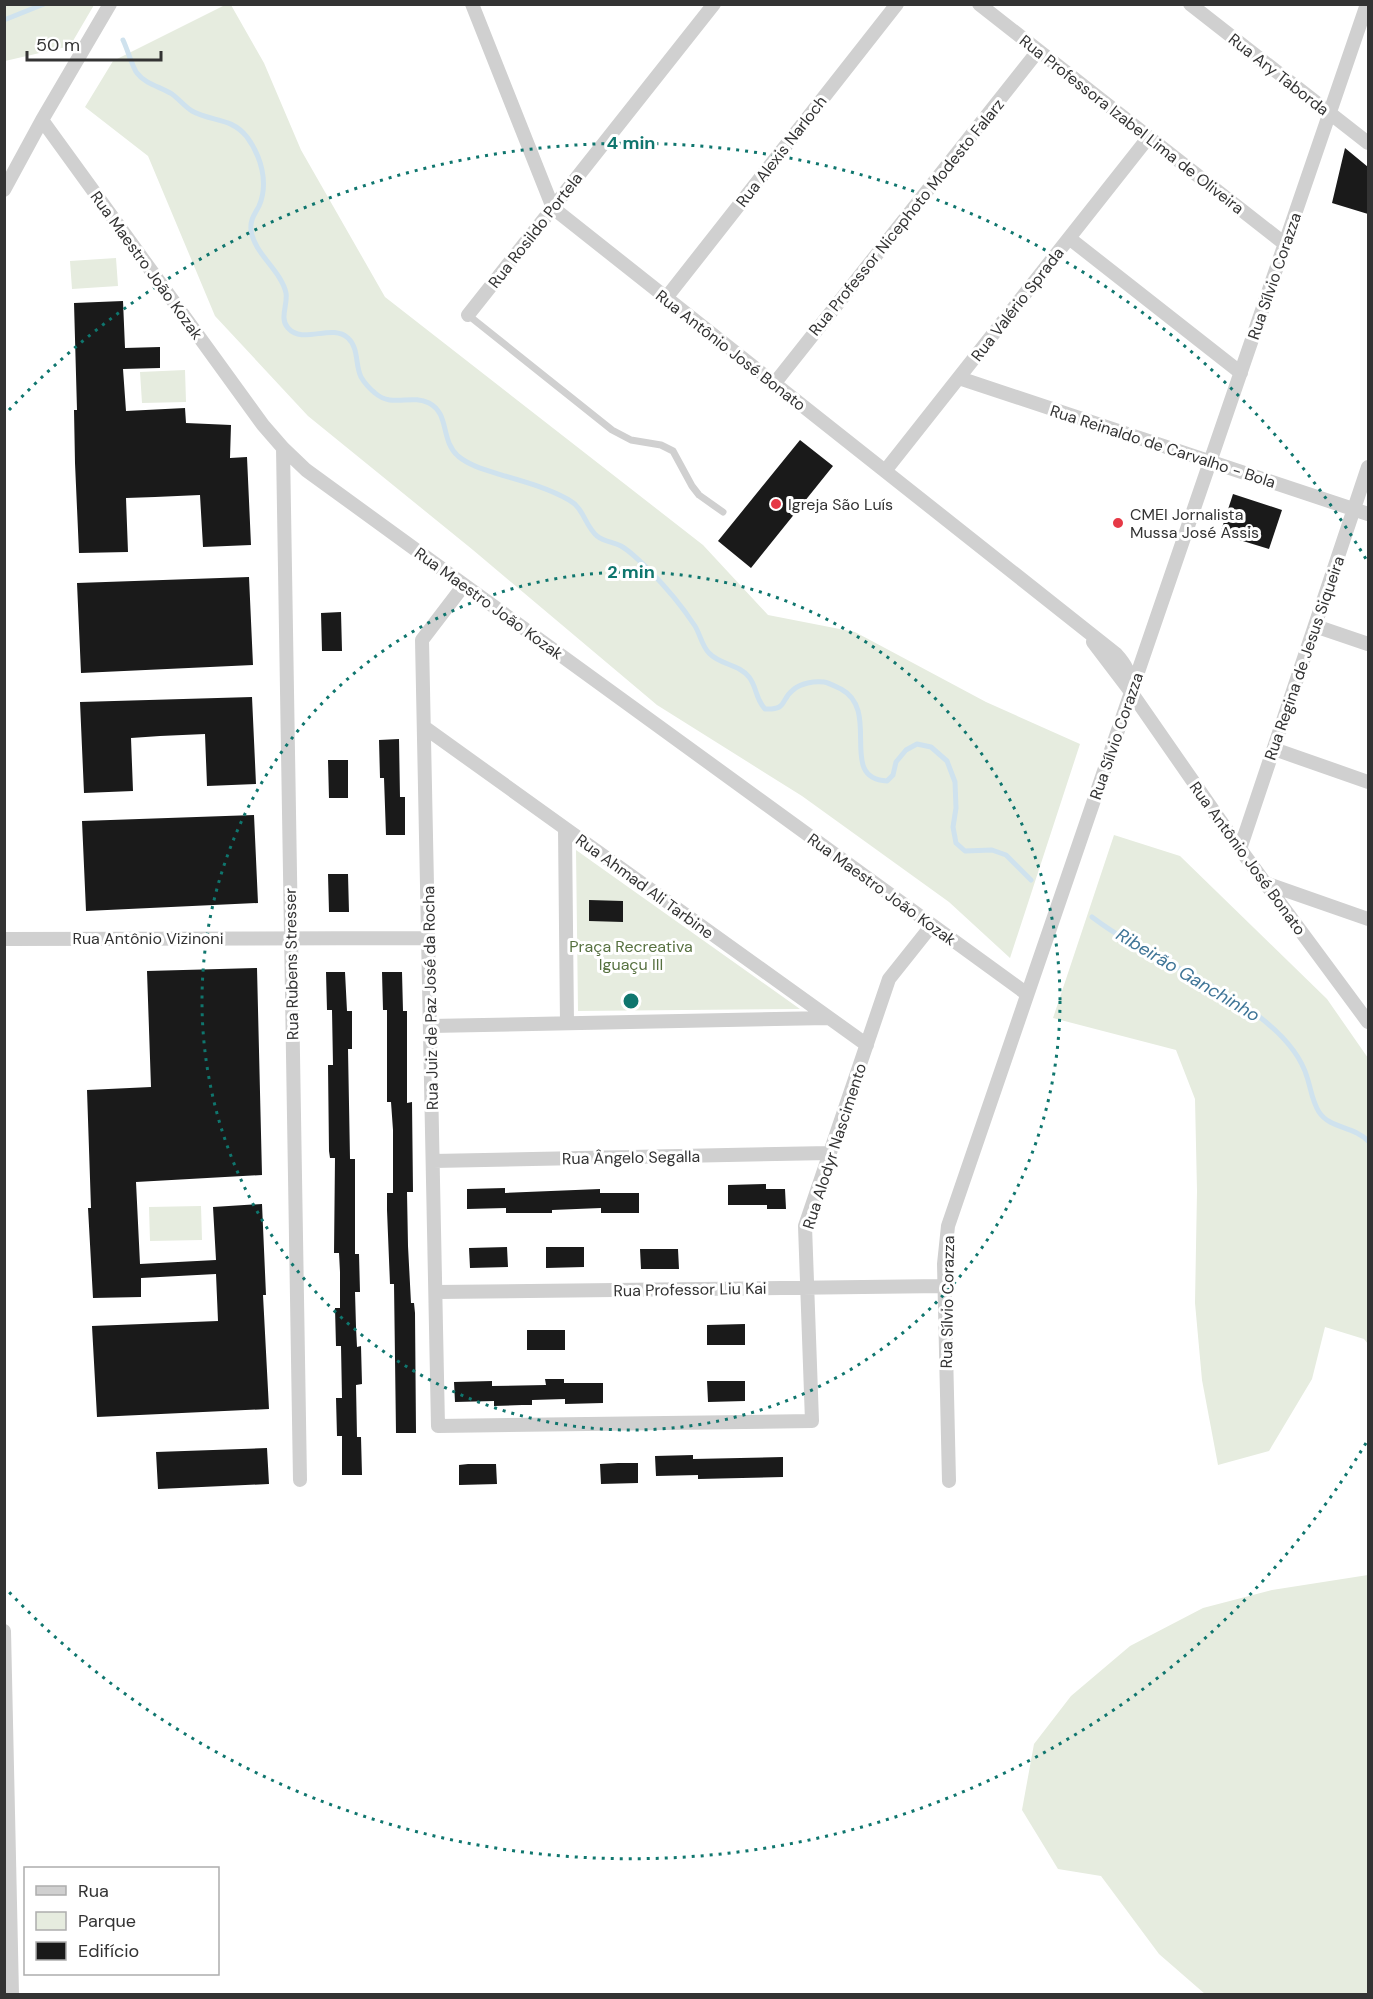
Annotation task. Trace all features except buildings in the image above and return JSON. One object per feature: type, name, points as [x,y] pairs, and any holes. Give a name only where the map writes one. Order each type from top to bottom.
[{"type":"street","points":[[4,190],[110,4]]},
{"type":"street","name":"Rua Antônio José Bonato","points":[[472,4],[553,208],[1082,627],[1240,849],[1368,1022]]},
{"type":"street","name":"Rua Rosildo Portela","points":[[468,315],[714,4]]},
{"type":"street","name":"Rua Alexis Narloch","points":[[666,298],[897,4]]},
{"type":"street","name":"Rua Professora Izabel Lima de Oliveira","points":[[979,4],[1285,244]]},
{"type":"street","name":"Rua Ary Taborda","points":[[1190,4],[1368,143]]},
{"type":"street","name":"Rua Sílvio Corazza","points":[[949,1481],[944,1286],[948,1226],[1367,4]]},
{"type":"street","name":"Rua Professor Nicephoto Modesto Falarz","points":[[774,384],[1038,51]]},
{"type":"street","name":"Rua Maestro João Kozak","points":[[42,120],[263,425],[283,448],[313,475],[1027,994]]},
{"type":"street","name":"Rua Valério Sprada","points":[[885,471],[1149,138]]},
{"type":"street","points":[[1069,238],[1241,373]]},
{"type":"street","name":"Rua Reinaldo de Carvalho - Bola","points":[[958,378],[1368,514]]},
{"type":"street","name":"Rua Rubens Stresser","points":[[283,448],[300,1480]]},
{"type":"street","name":"Rua Regina de Jesus Siqueira","points":[[1240,849],[1368,467]]},
{"type":"street","name":"Rua Juiz de Paz José da Rocha","points":[[438,1426],[422,640],[464,585]]},
{"type":"street","points":[[1315,626],[1368,644]]},
{"type":"street","name":"Rua Ahmad Ali Tarbine","points":[[424,728],[867,1045]]},
{"type":"street","points":[[1274,749],[1368,782]]},
{"type":"street","points":[[565,829],[567,1023]]},
{"type":"street","points":[[1265,883],[1368,919]]},
{"type":"street","name":"Rua Alodyr Nascimento","points":[[438,1426],[812,1421],[805,1226],[889,979],[932,925]]},
{"type":"street","name":"Rua Antônio Vizinoni","points":[[4,939],[428,938]]},
{"type":"street","points":[[430,1026],[828,1018]]},
{"type":"street","name":"Rua Ângelo Segalla","points":[[433,1161],[830,1153]]},
{"type":"street","name":"Rua Professor Liu Kai","points":[[436,1292],[944,1286]]},
{"type":"street","points":[[4,1630],[12,1995]]},
{"type":"lane","points":[[468,315],[612,430],[631,440],[661,445],[673,451],[699,495],[723,512]]},
{"type":"green space","points":[[227,4],[231,5],[264,63],[301,150],[385,297],[703,545],[768,615],[855,632],[986,702],[1080,744],[1010,958],[949,902],[802,796],[657,705],[473,550],[308,416],[215,316],[148,156],[85,107],[113,61]]},
{"type":"green space","points":[[4,5],[94,5],[70,46],[5,61]]},
{"type":"green space","points":[[116,258],[118,286],[72,289],[70,261]]},
{"type":"green space","points":[[185,370],[186,402],[142,403],[140,372]]},
{"type":"green space","points":[[1114,835],[1180,856],[1327,999],[1368,1058],[1368,1344],[1364,1339],[1325,1327],[1312,1379],[1269,1451],[1218,1465],[1202,1380],[1195,1303],[1197,1191],[1195,1099],[1176,1050],[1053,1018]]},
{"type":"green space","name":"Praça Recreativa Iguaçu III","points":[[576,850],[800,1009],[578,1011]]},
{"type":"green space","points":[[201,1206],[202,1240],[150,1241],[149,1207]]},
{"type":"green space","points":[[1368,1575],[1368,1994],[1205,1994],[1159,1954],[1101,1876],[1058,1869],[1022,1810],[1034,1744],[1071,1696],[1130,1646],[1203,1608],[1272,1590]]},
{"type":"waterway","name":"Ribeirão Ganchinho","points":[[4,20],[44,4]]},
{"type":"waterway","name":"Ribeirão Ganchinho","points":[[123,40],[135,71],[140,77],[172,94],[192,111],[234,126],[252,144],[260,161],[263,188],[251,230],[257,247],[283,285],[286,293],[284,320],[288,328],[301,335],[334,332],[348,338],[354,347],[361,377],[369,387],[388,400],[422,401],[436,408],[443,420],[452,450],[463,460],[546,489],[574,503],[597,536],[628,551],[661,583],[690,619],[713,657],[740,669],[749,677],[765,709],[781,706],[793,690],[808,683],[824,682],[841,689],[853,699],[858,712],[864,769],[872,777],[887,781],[893,775],[896,762],[906,750],[917,744],[931,747],[947,761],[955,782],[956,808],[953,827],[956,843],[965,851],[992,850],[1006,855],[1031,880]]},
{"type":"waterway","name":"Ribeirão Ganchinho","points":[[1092,917],[1131,943],[1213,987],[1261,1018],[1278,1032],[1298,1058],[1307,1077],[1315,1104],[1324,1118],[1368,1141]]},
{"type":"place","name":"Igreja São Luís","points":[[776,504]]},
{"type":"place","name":"CMEI Jornalista Mussa José Assis","points":[[1118,523]]}]
